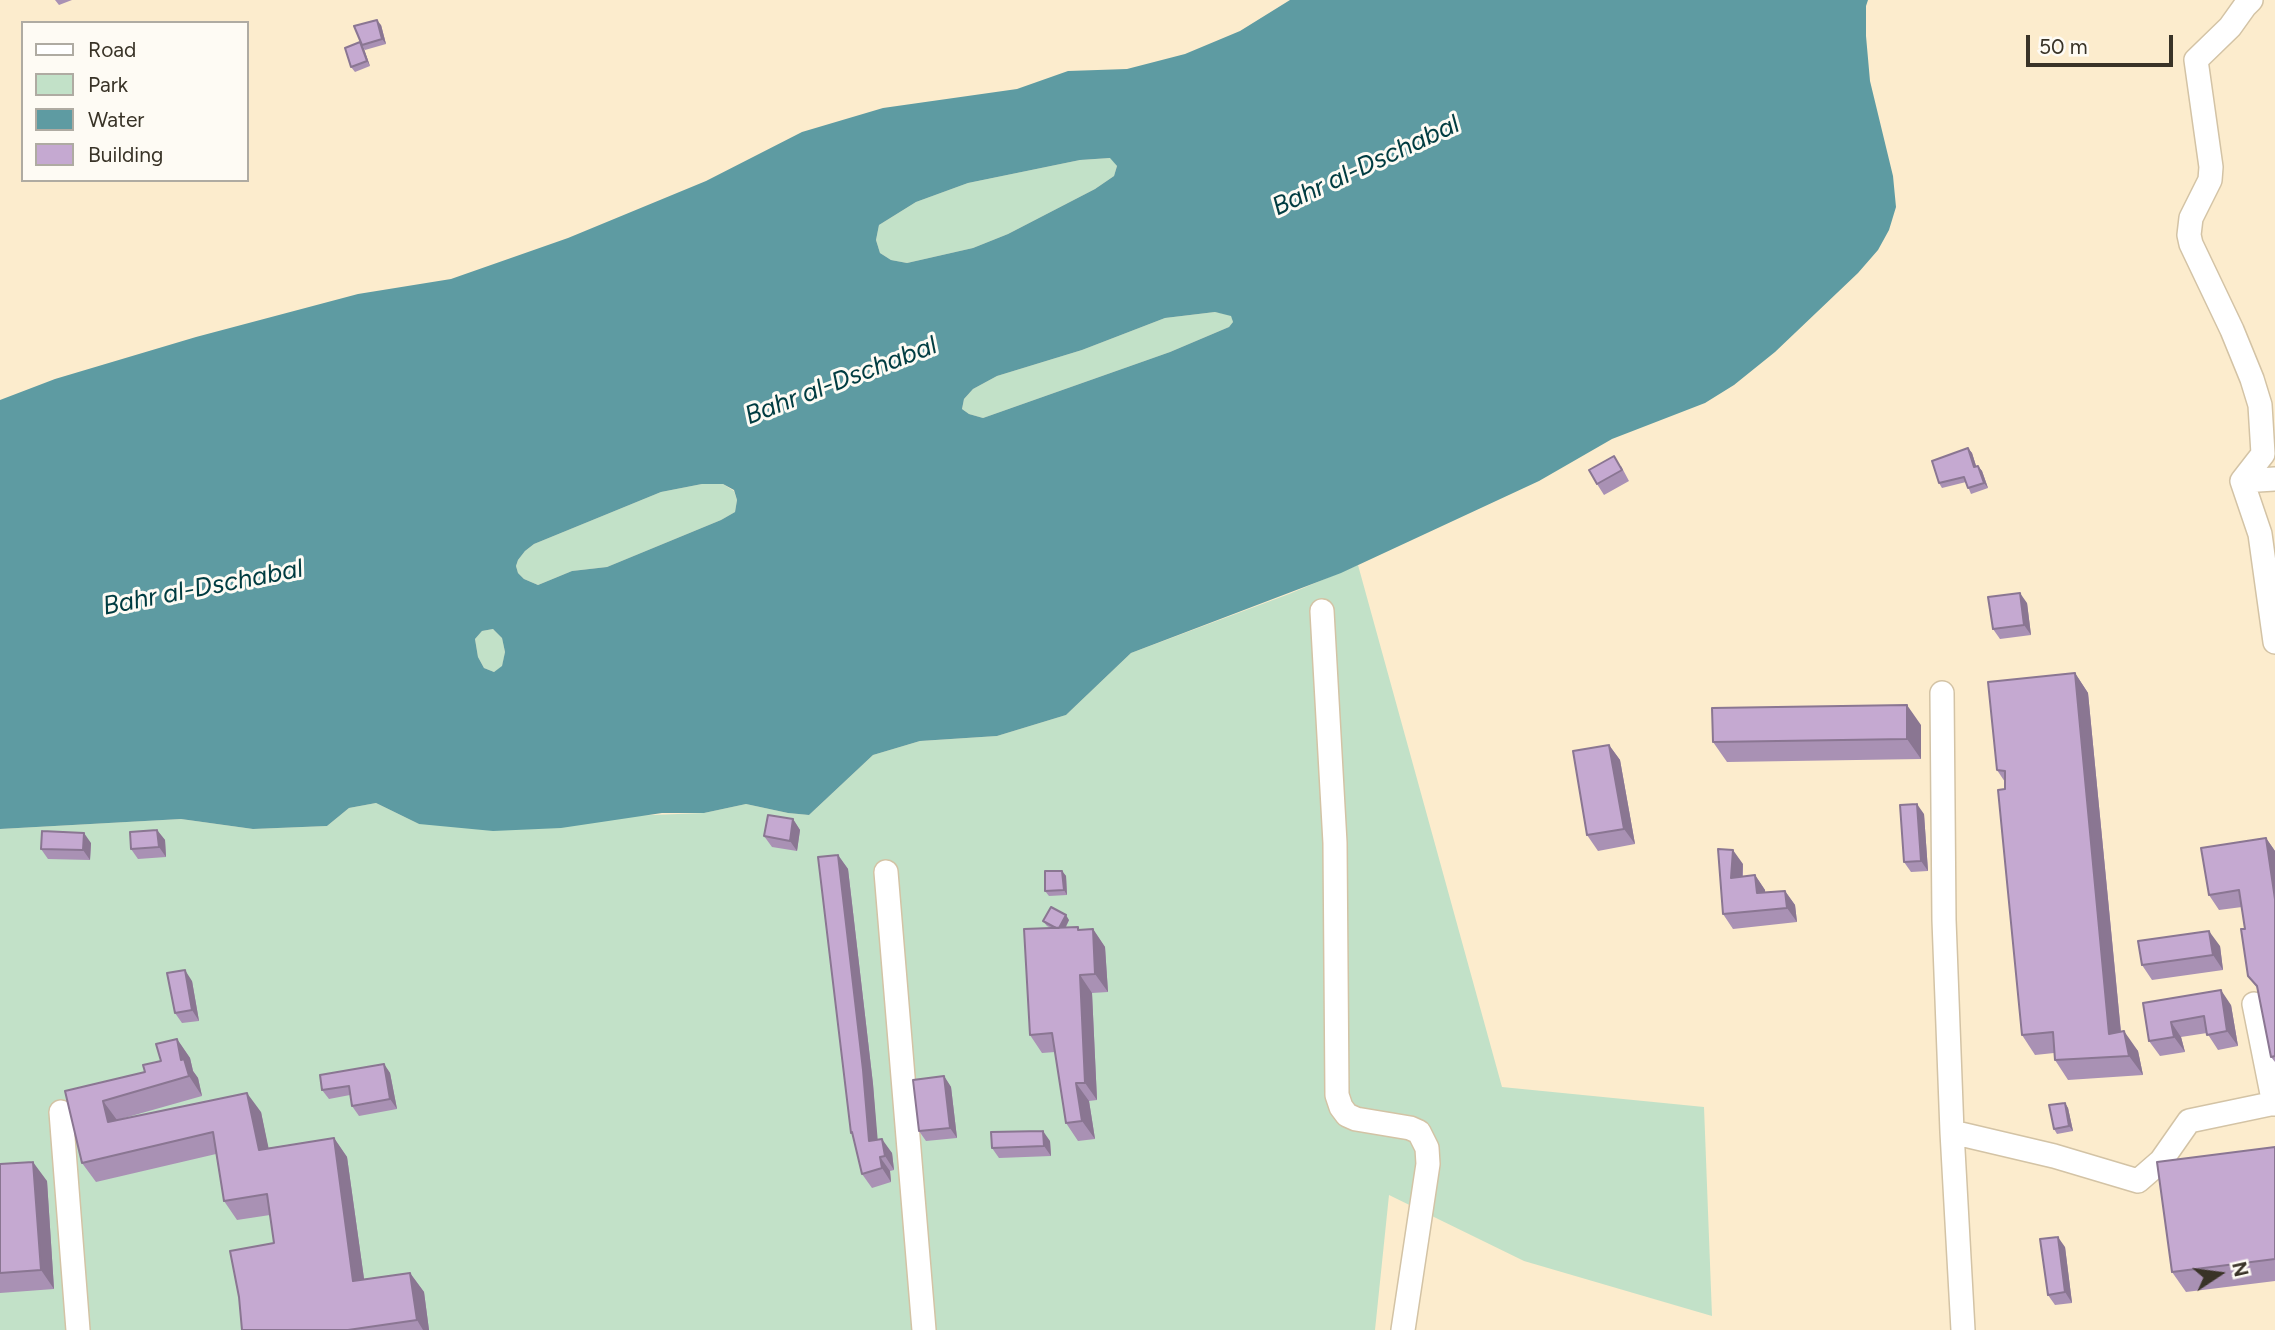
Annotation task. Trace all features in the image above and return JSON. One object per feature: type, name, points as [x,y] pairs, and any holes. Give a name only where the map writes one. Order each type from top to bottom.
[{"type":"street","points":[[2242,481],[2263,454],[2260,405],[2232,330],[2191,244],[2189,226],[2194,209],[2210,180],[2211,167],[2196,60],[2230,27],[2251,0]]},
{"type":"street","points":[[2242,481],[2275,479]]},
{"type":"street","points":[[2242,481],[2260,534],[2275,642]]},
{"type":"street","points":[[1322,611],[1335,843],[1337,1095],[1347,1115],[1410,1128],[1419,1132],[1427,1148],[1428,1164],[1403,1330]]},
{"type":"street","points":[[1942,693],[1944,920],[1963,1330]]},
{"type":"street","points":[[886,872],[924,1330]]},
{"type":"street","points":[[1952,1132],[2054,1156],[2138,1181],[2161,1161],[2189,1121],[2275,1104],[2254,1004]]},
{"type":"street","points":[[61,1112],[78,1330]]},
{"type":"green space","points":[[1111,158],[1117,166],[1114,176],[1095,189],[1008,234],[973,248],[907,263],[891,260],[880,253],[876,240],[879,225],[916,202],[968,183],[1080,160]]},
{"type":"green space","points":[[1215,312],[1231,315],[1233,322],[1229,327],[1170,352],[983,418],[962,409],[964,399],[973,389],[997,376],[1082,350],[1165,318]]},
{"type":"green space","points":[[702,484],[723,484],[734,491],[737,500],[735,512],[607,567],[572,571],[538,585],[518,573],[518,560],[534,544],[661,492]]},
{"type":"green space","points":[[1358,565],[1502,1087],[1704,1107],[1712,1316],[1524,1261],[1389,1195],[1375,1330],[0,1330],[0,829],[181,819],[253,829],[327,826],[349,808],[376,803],[419,824],[704,813],[746,804],[809,815],[873,755],[920,741],[997,736],[1066,715],[1131,653]]},
{"type":"green space","points":[[493,629],[502,638],[505,652],[502,667],[494,672],[484,668],[478,657],[475,639],[482,631]]},
{"type":"water","name":"Bahr al-Dschabal","points":[[1290,0],[1868,0],[1866,36],[1870,81],[1893,176],[1896,207],[1889,230],[1878,250],[1858,273],[1775,352],[1734,385],[1705,403],[1612,439],[1539,481],[1341,573],[1131,653],[1066,715],[997,736],[920,741],[873,755],[809,815],[746,804],[704,813],[662,813],[561,828],[493,831],[419,824],[376,803],[349,808],[327,826],[253,829],[181,819],[0,829],[0,400],[55,379],[196,337],[358,294],[451,279],[568,238],[706,181],[802,132],[883,108],[1017,89],[1068,71],[1127,69],[1185,54],[1240,31]],"holes":[[[1110,158],[1117,166],[1114,176],[1095,189],[1008,234],[973,248],[907,263],[891,260],[880,253],[876,240],[879,225],[916,202],[968,183],[1080,160]],[[1215,312],[1231,316],[1233,322],[1229,327],[1170,352],[983,418],[962,409],[964,399],[973,389],[997,376],[1082,350],[1165,318]],[[702,484],[723,484],[734,490],[737,500],[735,512],[607,567],[572,571],[538,585],[518,573],[518,560],[534,544],[661,492]],[[493,629],[502,638],[505,652],[502,666],[494,672],[484,668],[478,657],[475,639],[482,631]]]},
{"type":"building","points":[[377,20],[382,39],[362,45],[354,26]]},
{"type":"building","points":[[360,42],[367,61],[351,67],[345,48]]},
{"type":"building","points":[[1968,448],[1974,467],[1978,466],[1984,483],[1968,488],[1964,477],[1939,483],[1932,461]]},
{"type":"building","points":[[1614,456],[1622,470],[1597,484],[1589,470]]},
{"type":"building","points":[[2020,593],[2024,625],[1993,629],[1988,597]]},
{"type":"building","points":[[2075,673],[2109,1034],[2124,1031],[2129,1056],[2055,1060],[2053,1032],[2022,1035],[1998,790],[2005,789],[2005,771],[1997,770],[1988,682]]},
{"type":"building","points":[[1907,705],[1907,739],[1713,742],[1712,708]]},
{"type":"building","points":[[1609,745],[1624,829],[1587,835],[1573,751]]},
{"type":"building","points":[[1917,804],[1921,861],[1904,862],[1900,805]]},
{"type":"building","points":[[768,815],[793,819],[790,841],[764,836]]},
{"type":"building","points":[[157,830],[159,847],[131,849],[130,832]]},
{"type":"building","points":[[42,831],[84,833],[83,850],[41,849]]},
{"type":"building","points":[[2266,838],[2275,899],[2275,1056],[2271,1057],[2257,986],[2248,976],[2239,890],[2209,895],[2201,848]]},
{"type":"building","points":[[1718,849],[1733,850],[1731,878],[1755,875],[1757,893],[1785,891],[1787,908],[1723,914]]},
{"type":"building","points":[[838,855],[869,1141],[882,1139],[885,1156],[880,1157],[882,1168],[862,1174],[851,1133],[818,857]]},
{"type":"building","points":[[1045,871],[1062,871],[1064,890],[1045,891]]},
{"type":"building","points":[[1051,907],[1066,915],[1059,928],[1043,921]]},
{"type":"building","points":[[1078,927],[1078,930],[1093,929],[1095,974],[1080,975],[1085,1083],[1076,1083],[1082,1121],[1066,1123],[1052,1033],[1030,1035],[1024,929]]},
{"type":"building","points":[[2209,931],[2213,955],[2142,965],[2138,941]]},
{"type":"building","points":[[185,970],[192,1010],[175,1013],[167,973]]},
{"type":"building","points":[[2221,990],[2227,1031],[2207,1035],[2204,1016],[2171,1022],[2174,1037],[2149,1041],[2143,1003]]},
{"type":"building","points":[[177,1039],[181,1060],[184,1059],[189,1076],[103,1101],[108,1122],[247,1093],[259,1150],[334,1138],[353,1281],[410,1273],[417,1320],[348,1330],[242,1330],[230,1251],[274,1243],[267,1194],[224,1201],[213,1132],[82,1163],[65,1091],[145,1072],[143,1065],[161,1061],[156,1044]]},
{"type":"building","points":[[384,1064],[390,1099],[352,1106],[349,1086],[322,1090],[320,1075]]},
{"type":"building","points":[[944,1076],[950,1128],[919,1131],[913,1080]]},
{"type":"building","points":[[2065,1103],[2069,1126],[2054,1129],[2049,1105]]},
{"type":"building","points":[[1043,1131],[1044,1146],[992,1148],[991,1132]]},
{"type":"building","points":[[2275,1147],[2275,1259],[2172,1272],[2157,1162]]},
{"type":"building","points":[[33,1162],[41,1270],[0,1273],[0,1164]]},
{"type":"building","points":[[2058,1237],[2065,1292],[2048,1295],[2040,1239]]}]
